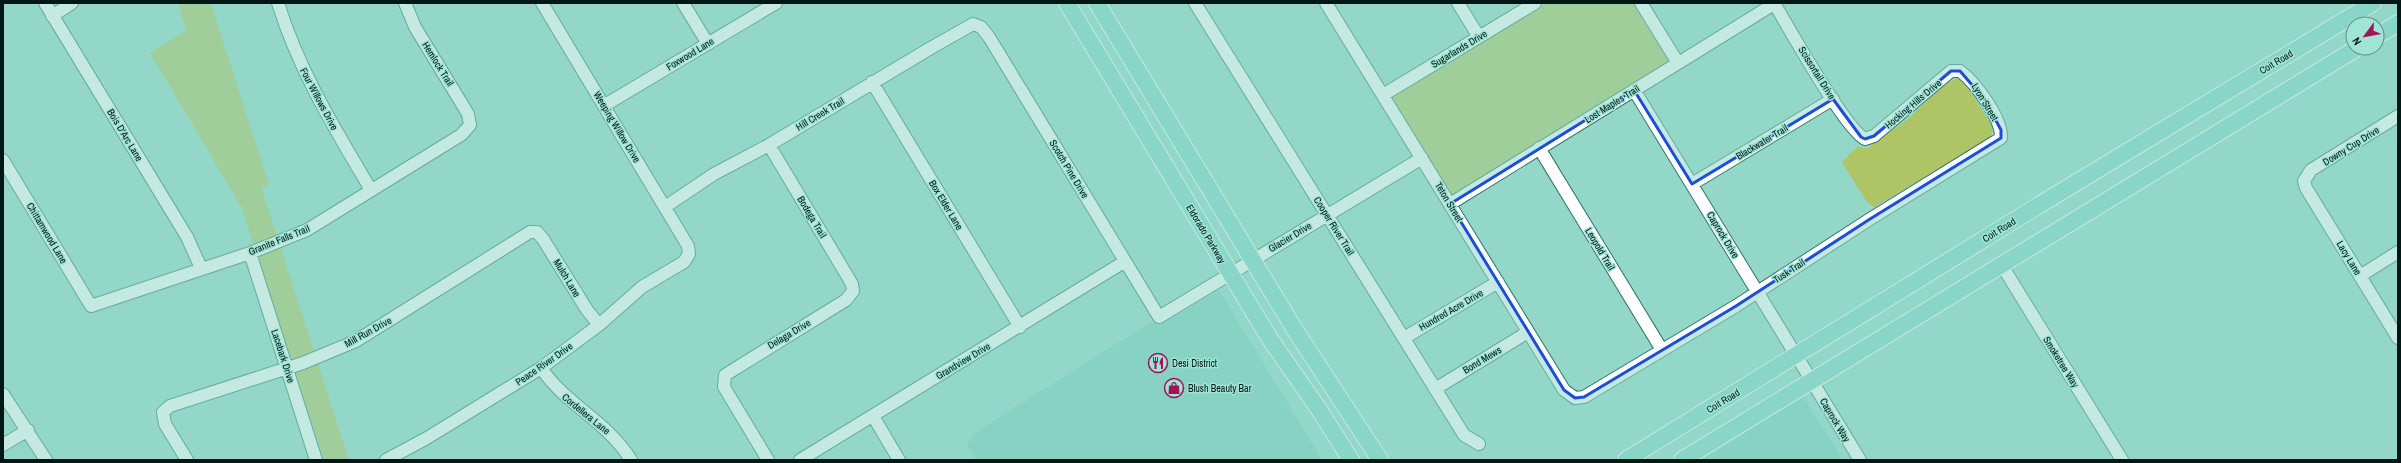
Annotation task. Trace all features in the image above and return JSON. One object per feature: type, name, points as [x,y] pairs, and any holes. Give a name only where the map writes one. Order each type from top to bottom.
[{"type":"main road","name":"Eldorado Parkway","points":[[1067,3],[1270,339],[1351,460]]},
{"type":"main road","points":[[1097,3],[1295,330],[1341,398],[1380,460]]},
{"type":"main road","name":"Coit Road","points":[[1626,460],[2042,203],[2373,3]]},
{"type":"main road","points":[[2385,31],[2398,23]]},
{"type":"main road","points":[[1682,460],[2345,55]]},
{"type":"main road","points":[[1320,412],[1341,398]]},
{"type":"street","name":"Bois D'Arc Lane","points":[[45,3],[187,237],[201,268]]},
{"type":"street","points":[[52,16],[72,3]]},
{"type":"street","name":"Four Willows Drive","points":[[278,3],[289,38],[308,82],[371,190]]},
{"type":"street","name":"Hemlock Trail","points":[[405,3],[415,27],[468,114],[470,126]]},
{"type":"street","name":"Weeping Willow Drive","points":[[542,3],[605,105],[690,251]]},
{"type":"street","points":[[683,3],[708,44]]},
{"type":"street","name":"Foxwood Lane","points":[[605,105],[776,3]]},
{"type":"street","name":"Cooper River Trail","points":[[1196,3],[1464,435],[1479,444]]},
{"type":"street","name":"Teton Street","points":[[1326,3],[1564,390],[1575,398]]},
{"type":"street","points":[[1458,3],[1479,37]]},
{"type":"street","name":"Sugarlands Drive","points":[[1383,95],[1535,3]]},
{"type":"street","points":[[1641,3],[1678,63]]},
{"type":"street","name":"Lost Maples Trail","points":[[1450,204],[1774,3]]},
{"type":"street","name":"Scissortail Drive","points":[[1774,3],[1845,118],[1861,137],[1865,139]]},
{"type":"street","name":"Hill Creek Trail","points":[[665,207],[714,174],[769,145],[967,26],[976,24]]},
{"type":"street","name":"Scotch Pine Drive","points":[[976,24],[981,27],[989,37],[1124,262],[1159,317]]},
{"type":"street","name":"Hocking Hills Drive","points":[[1865,139],[1887,127],[1951,71],[1960,71]]},
{"type":"street","name":"Lyon Street","points":[[1960,71],[1970,78],[1985,100],[2002,130],[2001,138]]},
{"type":"street","name":"Box Elder Lane","points":[[872,82],[1020,327]]},
{"type":"street","name":"Caprock Drive","points":[[1634,90],[1811,381]]},
{"type":"street","name":"Blackwater Trail","points":[[1692,184],[1833,99]]},
{"type":"street","name":"Downy Cup Drive","points":[[2305,177],[2314,168],[2398,116]]},
{"type":"street","name":"Granite Falls Trail","points":[[91,306],[250,252],[307,230],[461,135],[470,126]]},
{"type":"street","name":"Tusk Trail","points":[[1575,398],[1584,397],[1662,350],[1757,292],[1872,217],[2001,138]]},
{"type":"street","name":"Bodega Trail","points":[[769,145],[852,284],[853,290]]},
{"type":"street","name":"Leopold Trail","points":[[1540,148],[1662,350]]},
{"type":"street","name":"Glacier Drive","points":[[1159,317],[1422,158]]},
{"type":"street","name":"Chittamwood Lane","points":[[3,160],[91,306]]},
{"type":"street","name":"Lacy Lane","points":[[2305,177],[2306,188],[2398,338]]},
{"type":"street","name":"Mulch Lane","points":[[535,231],[543,239],[587,310],[599,325]]},
{"type":"street","name":"Mill Run Drive","points":[[187,460],[165,424],[163,412],[172,404],[286,368],[356,341],[526,234],[535,231]]},
{"type":"street","name":"Peace River Drive","points":[[386,460],[427,438],[541,368],[599,325],[642,287],[684,262],[690,251]]},
{"type":"street","name":"Lacebark Drive","points":[[250,252],[316,460]]},
{"type":"street","points":[[2360,276],[2398,252]]},
{"type":"street","name":"Grandview Drive","points":[[800,460],[1020,327],[1124,262]]},
{"type":"street","name":"Smoketree Way","points":[[2001,264],[2122,460]]},
{"type":"street","name":"Hundred Acre Drive","points":[[1404,338],[1498,282]]},
{"type":"street","name":"Delaga Drive","points":[[768,460],[724,387],[724,378],[734,367],[846,300],[853,290]]},
{"type":"street","name":"Bond Mews","points":[[1435,388],[1528,332]]},
{"type":"street","name":"Cordellera Lane","points":[[541,368],[558,390],[600,423],[626,458]]},
{"type":"street","name":"Caprock Way","points":[[1811,381],[1860,460]]},
{"type":"street","points":[[3,394],[28,430],[46,460]]},
{"type":"street","points":[[873,416],[900,460]]},
{"type":"street","points":[[3,445],[28,430]]},
{"type":"highlighted area","points":[[1951,71],[1960,71],[1985,100],[2001,130],[2001,138],[1992,146],[1870,219],[1736,306],[1584,397],[1575,398],[1564,390],[1450,204],[1634,90],[1692,184],[1833,99],[1861,137],[1865,139],[1874,136]]},
{"type":"shaded area","points":[[1219,290],[1322,460],[976,460],[967,445],[976,432],[1151,322],[1172,318]]},
{"type":"shaded area","points":[[1803,396],[1843,460],[1701,460]]},
{"type":"green space","points":[[178,3],[211,3],[269,185],[262,189],[349,460],[324,460],[242,208],[150,53],[186,30]]},
{"type":"green space","points":[[1545,3],[1633,3],[1670,63],[1451,196],[1391,97]]},
{"type":"green space","points":[[1958,78],[1967,86],[1993,127],[1990,138],[1874,207],[1867,202],[1842,162],[1857,147],[1868,148],[1908,119],[1944,85]]},
{"type":"place","name":"Desi District","points":[[1158,363]]},
{"type":"place","name":"Blush Beauty Bar","points":[[1174,388]]}]
